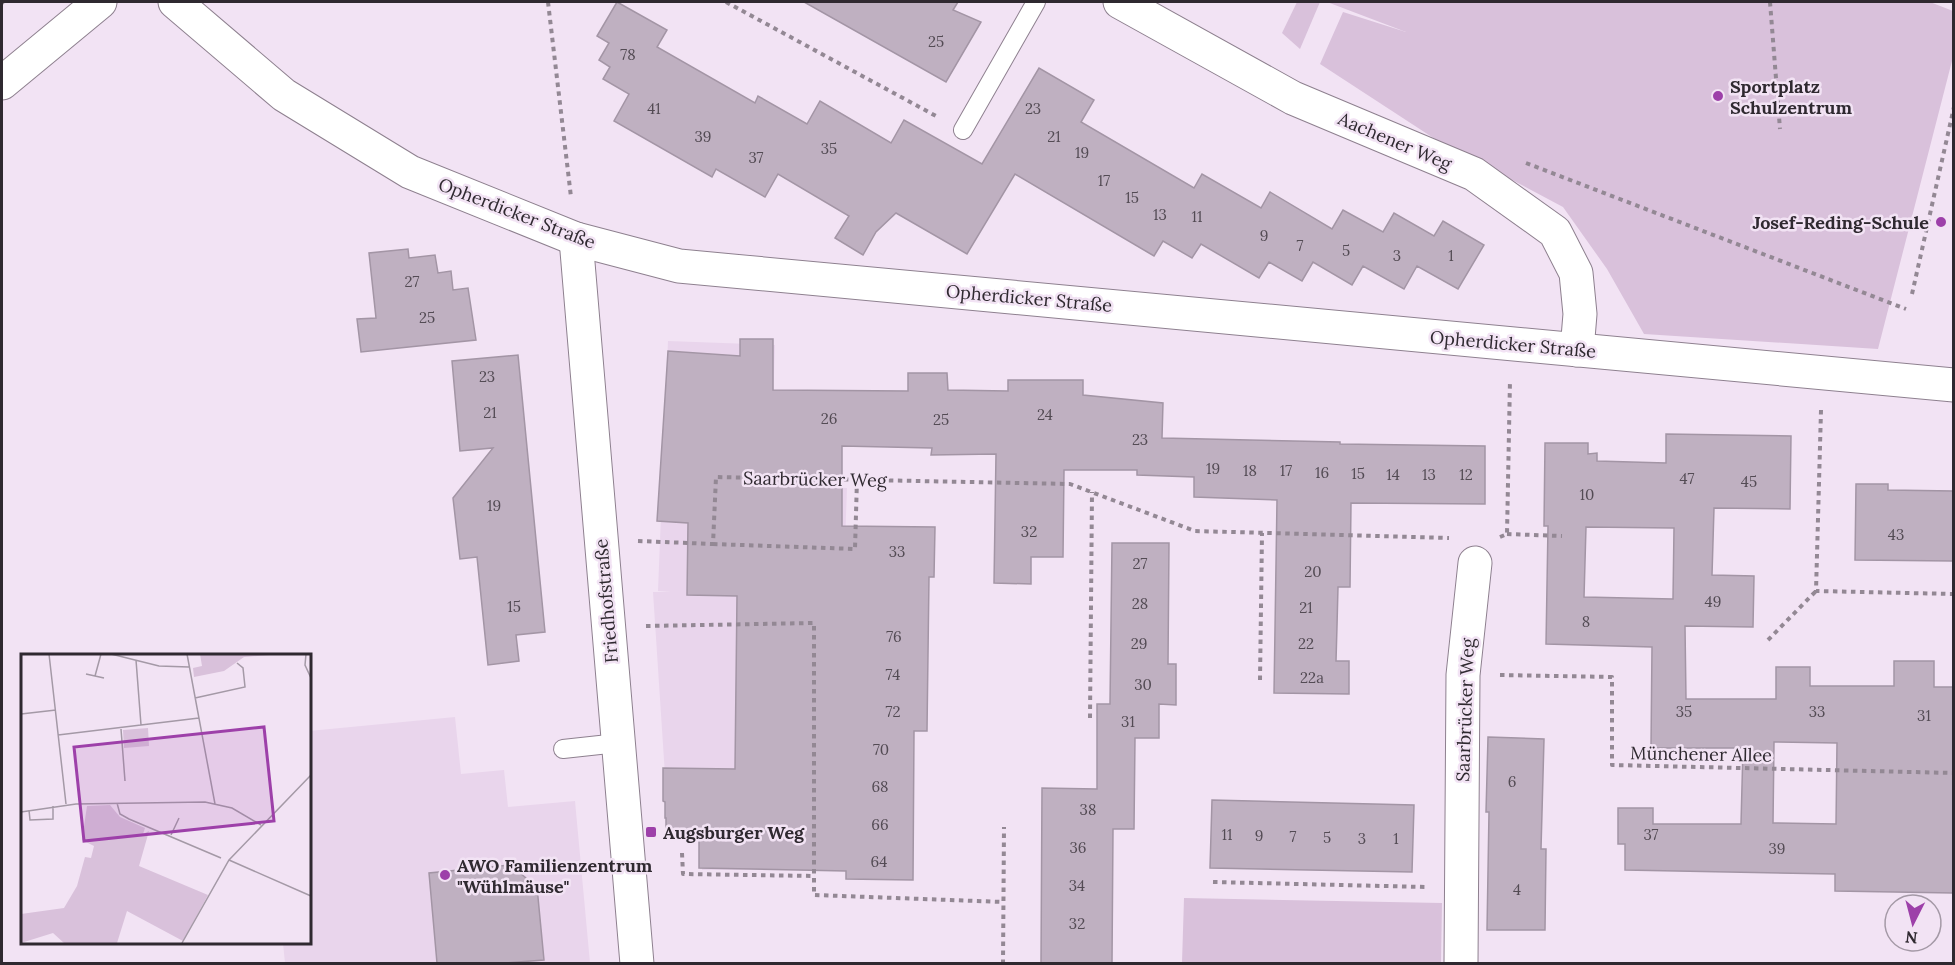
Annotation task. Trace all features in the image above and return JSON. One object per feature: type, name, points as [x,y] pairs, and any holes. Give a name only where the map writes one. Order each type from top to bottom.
[{"type":"street","points":[[2,83],[100,2]]},
{"type":"street","name":"Opherdicker Straße","points":[[175,2],[284,95],[410,172],[576,239],[679,266],[1953,386]]},
{"type":"street","name":"Aachener Weg","points":[[1120,2],[1293,98],[1474,174],[1555,232],[1576,273],[1580,314],[1577,350]]},
{"type":"street","name":"Friedhofstraße","points":[[576,239],[637,963]]},
{"type":"street","name":"Saarbrücker Weg","points":[[1461,963],[1463,675],[1467,551]]},
{"type":"lane","points":[[963,130],[1036,2]]},
{"type":"lane","points":[[564,749],[618,743]]},
{"type":"path","points":[[548,2],[576,239]]},
{"type":"path","points":[[726,2],[963,130]]},
{"type":"path","points":[[1770,2],[1780,129]]},
{"type":"path","points":[[1912,294],[1953,107]]},
{"type":"path","points":[[1522,161],[1906,309]]},
{"type":"path","points":[[1507,534],[1510,343]]},
{"type":"path","points":[[1768,640],[1816,591],[1822,373]]},
{"type":"path","name":"Saarbrücker Weg","points":[[713,544],[716,477],[1070,484],[1195,531],[1262,533],[1467,551]]},
{"type":"path","points":[[602,540],[855,549],[857,479]]},
{"type":"path","points":[[1090,718],[1092,492]]},
{"type":"path","points":[[1260,680],[1262,533]]},
{"type":"path","points":[[1467,551],[1507,534],[1562,536]]},
{"type":"path","points":[[1816,591],[1953,594]]},
{"type":"path","points":[[608,627],[813,623],[814,895],[1003,902]]},
{"type":"path","name":"Münchener Allee","points":[[1463,675],[1612,677],[1612,765],[1953,773]]},
{"type":"path","points":[[1003,963],[1004,827]]},
{"type":"path","points":[[682,853],[683,874],[814,876]]},
{"type":"path","points":[[1213,882],[1463,888]]},
{"type":"shaded area","points":[[1297,2],[1320,2],[1300,49],[1282,33]]},
{"type":"shaded area","points":[[1327,2],[1930,2],[1953,11],[1953,57],[1878,349],[1644,334],[1607,269],[1563,207],[1435,139],[1320,64],[1343,12],[1406,32]]},
{"type":"shaded area","points":[[668,341],[775,345],[771,462],[740,483],[847,488],[843,599],[809,870],[702,870],[702,837],[669,836],[653,592],[671,592],[658,591]]},
{"type":"shaded area","name":"AWO Familienzentrum \"Wühlmäuse\"","points":[[455,717],[461,774],[504,770],[508,807],[575,801],[590,963],[285,963],[283,944],[310,944],[310,731]]},
{"type":"shaded area","points":[[1184,898],[1442,903],[1441,963],[1182,963]]},
{"type":"building","points":[[617,2],[667,30],[657,47],[755,103],[758,96],[807,124],[820,101],[891,143],[904,120],[982,164],[1039,68],[1094,100],[1081,122],[1194,188],[1202,174],[1261,208],[1270,192],[1332,229],[1343,210],[1383,232],[1394,213],[1434,236],[1443,221],[1484,245],[1458,289],[1417,266],[1404,289],[1363,266],[1352,285],[1313,262],[1302,281],[1269,262],[1259,278],[1201,244],[1192,258],[1163,241],[1154,256],[1015,174],[967,254],[896,213],[876,232],[863,255],[835,238],[849,216],[778,174],[765,197],[716,169],[712,177],[614,121],[629,94],[603,79],[610,67],[599,60],[609,43],[597,36]]},
{"type":"building","points":[[804,2],[958,2],[953,10],[981,22],[946,82]]},
{"type":"building","points":[[408,249],[409,258],[435,255],[438,273],[451,271],[453,290],[468,288],[476,340],[361,352],[357,319],[376,318],[369,253]]},
{"type":"building","points":[[740,339],[773,339],[773,390],[908,391],[908,373],[947,373],[948,390],[1008,391],[1008,380],[1083,380],[1083,395],[1163,403],[1162,438],[1485,446],[1485,504],[1351,503],[1350,587],[1338,587],[1336,661],[1349,661],[1349,694],[1274,693],[1277,500],[1194,497],[1194,477],[1137,475],[1137,470],[1064,470],[1063,557],[1031,557],[1031,584],[994,583],[996,454],[931,455],[932,448],[842,446],[842,526],[935,527],[934,577],[929,577],[927,731],[914,731],[913,880],[846,879],[846,871],[699,868],[699,836],[666,836],[663,768],[735,769],[737,596],[687,595],[688,523],[657,521],[668,351],[740,356]]},
{"type":"building","points":[[518,355],[545,632],[516,635],[519,661],[488,665],[477,557],[460,559],[453,498],[493,448],[460,451],[452,361]]},
{"type":"building","points":[[1666,434],[1791,436],[1790,509],[1714,508],[1712,575],[1754,576],[1753,627],[1685,626],[1686,699],[1776,699],[1776,667],[1810,667],[1810,686],[1894,686],[1894,661],[1934,661],[1934,687],[1953,687],[1953,893],[1835,891],[1835,874],[1625,870],[1625,844],[1618,844],[1618,808],[1653,808],[1653,824],[1741,824],[1743,748],[1651,748],[1652,647],[1546,644],[1548,526],[1544,526],[1545,443],[1588,443],[1588,454],[1597,453],[1597,461],[1666,463]],"holes":[[[1586,527],[1674,528],[1673,599],[1584,597]],[[1774,742],[1837,743],[1836,824],[1773,823]]]},
{"type":"building","points":[[1856,484],[1888,484],[1888,490],[1953,491],[1953,561],[1855,560]]},
{"type":"building","points":[[1112,543],[1169,543],[1168,664],[1176,664],[1176,705],[1159,704],[1159,738],[1135,738],[1134,829],[1113,829],[1112,963],[1041,963],[1042,788],[1097,789],[1097,704],[1110,704]]},
{"type":"building","points":[[1488,737],[1544,739],[1541,849],[1546,849],[1545,930],[1487,930]]},
{"type":"building","points":[[1212,800],[1414,805],[1412,872],[1210,868]]},
{"type":"building","points":[[510,865],[537,887],[544,960],[506,963],[437,963],[429,873]]},
{"type":"place","name":"Sportplatz Schulzentrum","points":[[1718,96]]},
{"type":"place","name":"Josef-Reding-Schule","points":[[1941,222]]},
{"type":"place","name":"Augsburger Weg","points":[[651,832]]},
{"type":"place","name":"AWO Familienzentrum \"Wühlmäuse\"","points":[[445,875]]}]
